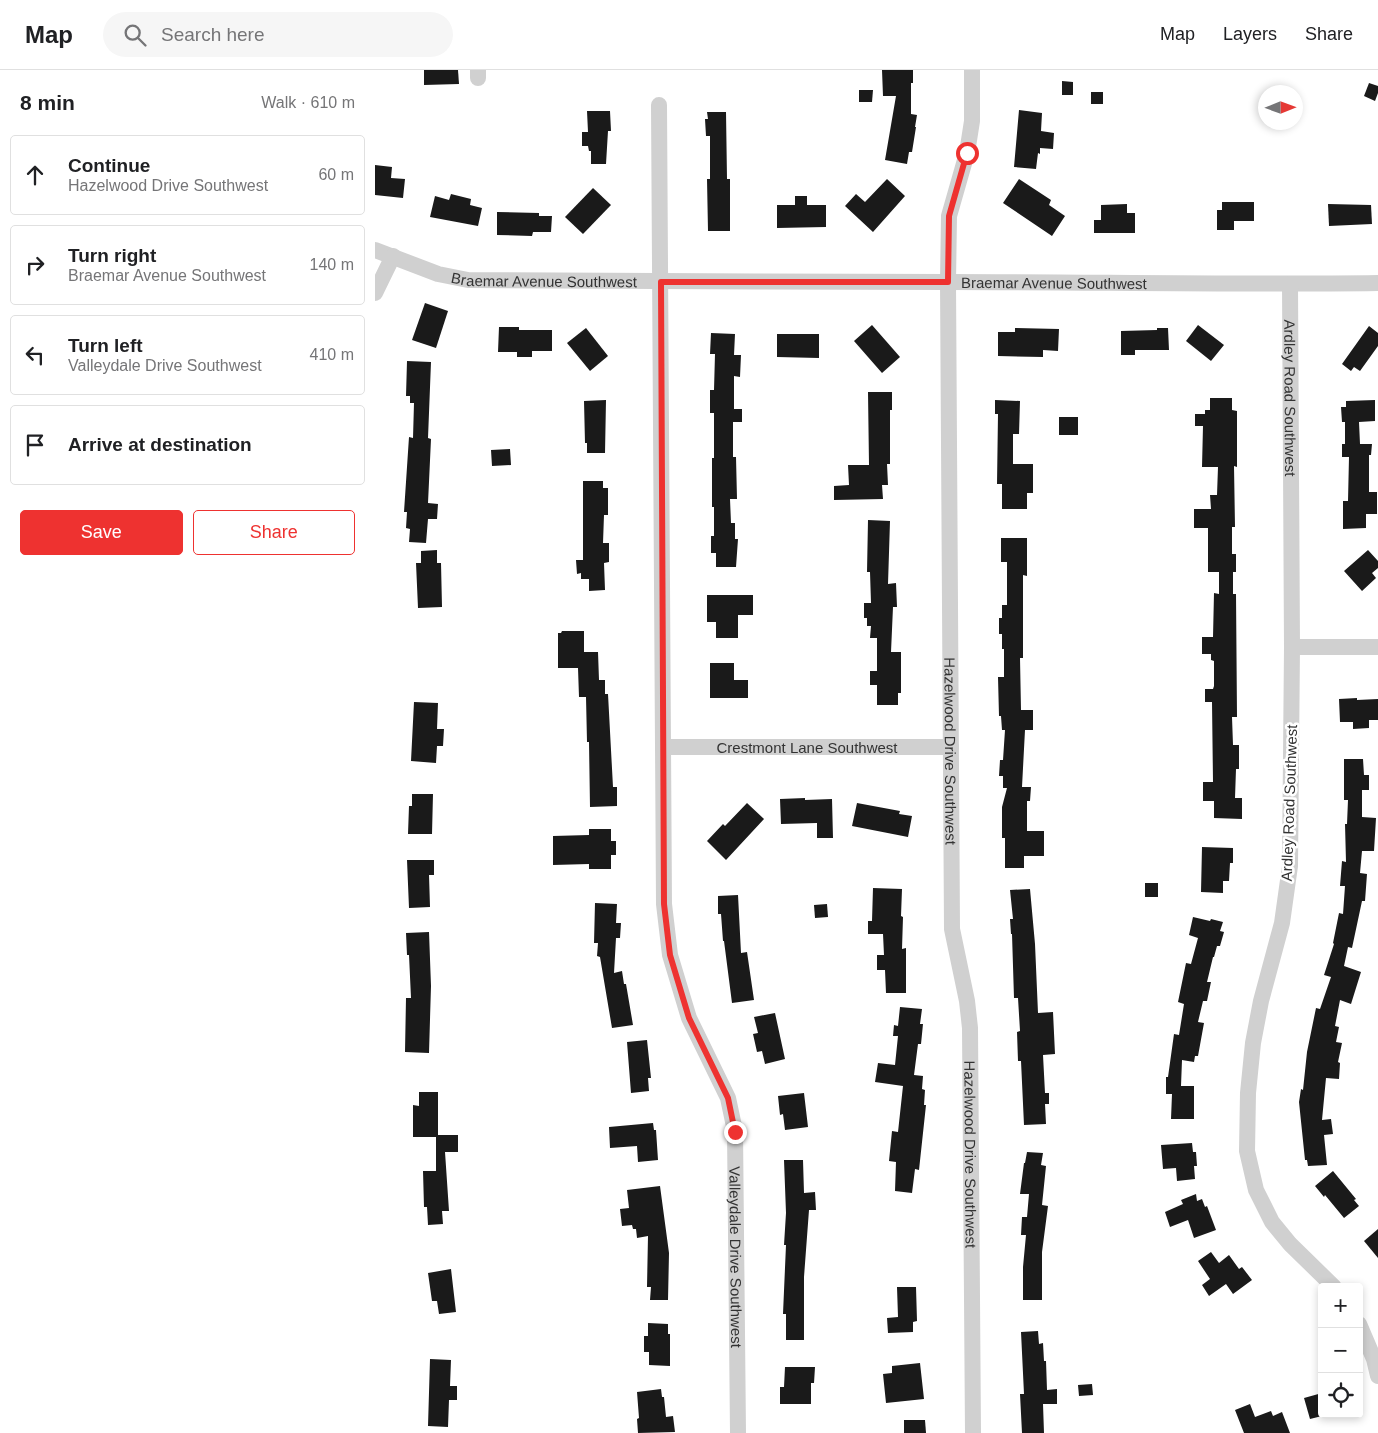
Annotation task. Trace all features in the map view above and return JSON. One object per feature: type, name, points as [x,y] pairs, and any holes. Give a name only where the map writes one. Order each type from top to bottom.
[{"type":"street","name":"Hazelwood Drive Southwest","points":[[972,70],[972,121],[967,153],[949,216],[948,282],[952,928],[967,1001],[970,1028],[973,1433]]},
{"type":"street","name":"Valleydale Drive Southwest","points":[[659,105],[664,904],[670,955],[689,1018],[728,1098],[735,1132],[738,1433]]},
{"type":"street","name":"Braemar Avenue Southwest","points":[[375,250],[438,274],[468,280],[1378,283]]},
{"type":"street","points":[[375,293],[393,256]]},
{"type":"street","name":"Ardley Road Southwest","points":[[1289,284],[1292,647],[1290,866],[1282,923],[1261,1001],[1253,1043],[1248,1093],[1247,1151],[1256,1190],[1272,1222],[1290,1244],[1330,1283]]},
{"type":"street","points":[[1292,647],[1378,646]]},
{"type":"street","name":"Crestmont Lane Southwest","points":[[663,747],[951,747]]},
{"type":"street","points":[[1361,1328],[1374,1359],[1378,1376]]},
{"type":"building","points":[[424,70],[458,70],[459,84],[424,85]]},
{"type":"building","points":[[882,70],[913,70],[911,114],[917,115],[912,152],[909,152],[907,164],[885,160],[896,96],[883,96]]},
{"type":"building","points":[[1062,81],[1073,82],[1073,95],[1062,95]]},
{"type":"building","points":[[1369,83],[1378,86],[1375,101],[1364,96]]},
{"type":"building","points":[[859,90],[873,90],[872,102],[859,102]]},
{"type":"building","points":[[1091,92],[1103,92],[1103,104],[1091,104]]},
{"type":"building","points":[[1019,110],[1042,113],[1041,131],[1054,133],[1053,149],[1040,148],[1036,169],[1014,167]]},
{"type":"building","points":[[587,111],[610,111],[611,131],[608,131],[606,164],[591,164],[591,151],[589,151],[588,146],[582,146],[582,132],[588,132]]},
{"type":"building","points":[[707,112],[726,112],[727,179],[730,179],[730,231],[708,231],[707,179],[710,179],[710,136],[706,136],[705,119],[708,119]]},
{"type":"building","points":[[375,165],[392,167],[391,178],[405,179],[403,198],[375,195]]},
{"type":"building","points":[[887,179],[905,196],[873,232],[845,206],[856,194],[865,202]]},
{"type":"building","points":[[1019,179],[1051,200],[1049,205],[1065,216],[1052,236],[1003,203]]},
{"type":"building","points":[[593,188],[611,205],[583,234],[565,217]]},
{"type":"building","points":[[451,194],[471,199],[470,205],[482,208],[478,226],[430,217],[435,196],[449,200]]},
{"type":"building","points":[[795,196],[807,196],[807,205],[826,205],[826,227],[777,228],[777,205],[795,205]]},
{"type":"building","points":[[1222,202],[1254,202],[1254,221],[1234,221],[1234,230],[1217,230],[1217,210],[1222,210]]},
{"type":"building","points":[[1127,204],[1127,213],[1135,213],[1135,233],[1094,233],[1094,220],[1101,220],[1101,205]]},
{"type":"building","points":[[1328,204],[1371,205],[1372,224],[1329,226]]},
{"type":"building","points":[[497,212],[539,213],[539,216],[552,216],[551,232],[533,232],[532,236],[497,235]]},
{"type":"building","points":[[425,303],[448,311],[436,348],[412,340]]},
{"type":"building","points":[[872,325],[900,357],[882,373],[854,341]]},
{"type":"building","points":[[1198,325],[1224,345],[1211,361],[1186,341]]},
{"type":"building","points":[[1369,326],[1378,333],[1378,346],[1360,371],[1354,367],[1351,371],[1342,364]]},
{"type":"building","points":[[499,327],[519,327],[519,330],[552,330],[552,351],[532,351],[532,357],[517,357],[517,352],[498,352]]},
{"type":"building","points":[[586,328],[608,356],[590,371],[567,343]]},
{"type":"building","points":[[1015,328],[1059,329],[1058,351],[1043,350],[1043,357],[998,356],[998,332],[1015,332]]},
{"type":"building","points":[[1157,328],[1168,328],[1169,350],[1135,350],[1135,355],[1121,355],[1121,331],[1157,330]]},
{"type":"building","points":[[711,333],[735,334],[734,355],[741,355],[740,377],[734,376],[734,409],[742,409],[742,422],[733,422],[733,457],[736,457],[737,499],[730,499],[731,523],[735,523],[735,539],[738,539],[736,567],[716,567],[716,553],[711,553],[711,536],[714,536],[712,458],[714,458],[714,413],[710,413],[710,390],[714,390],[715,354],[710,354]]},
{"type":"building","points":[[777,334],[819,334],[819,358],[777,357]]},
{"type":"building","points":[[407,361],[431,362],[428,438],[431,439],[428,503],[438,504],[437,519],[428,519],[426,543],[409,542],[410,529],[406,528],[407,512],[404,512],[409,437],[413,438],[414,403],[410,403],[410,396],[406,396]]},
{"type":"building","points":[[868,392],[892,392],[890,464],[887,464],[888,485],[882,485],[883,499],[834,500],[834,486],[849,485],[848,465],[869,465]]},
{"type":"building","points":[[1210,398],[1232,398],[1232,410],[1237,411],[1237,467],[1234,466],[1235,527],[1232,527],[1232,554],[1236,554],[1236,572],[1233,572],[1233,594],[1236,594],[1237,717],[1232,717],[1233,745],[1239,745],[1239,769],[1236,769],[1235,798],[1242,798],[1242,819],[1214,818],[1214,801],[1203,801],[1203,782],[1213,782],[1212,702],[1205,702],[1205,689],[1213,689],[1214,686],[1214,661],[1211,660],[1211,654],[1202,654],[1202,637],[1213,637],[1214,593],[1219,594],[1219,572],[1208,572],[1208,528],[1194,528],[1194,509],[1211,509],[1210,495],[1217,495],[1218,467],[1202,467],[1203,426],[1195,426],[1195,414],[1205,414],[1205,410],[1210,410]]},
{"type":"building","points":[[606,400],[605,453],[587,453],[584,401]]},
{"type":"building","points":[[995,400],[1020,401],[1019,434],[1013,434],[1013,464],[1033,464],[1033,493],[1027,493],[1027,509],[1002,509],[1002,484],[997,484],[998,414],[995,414]]},
{"type":"building","points":[[1375,400],[1375,421],[1359,422],[1360,444],[1372,444],[1371,455],[1369,455],[1369,492],[1377,492],[1377,514],[1366,514],[1366,528],[1343,529],[1343,501],[1348,501],[1349,457],[1342,457],[1342,444],[1345,444],[1345,422],[1342,422],[1341,407],[1346,407],[1346,401]]},
{"type":"building","points":[[1059,417],[1078,417],[1078,435],[1059,435]]},
{"type":"building","points":[[510,449],[511,465],[492,466],[491,450]]},
{"type":"building","points":[[583,481],[603,481],[603,488],[608,488],[608,515],[604,515],[603,543],[609,543],[609,562],[604,563],[605,590],[589,591],[589,579],[581,579],[581,573],[577,574],[576,560],[583,560]]},
{"type":"building","points":[[868,520],[890,521],[888,584],[896,583],[897,607],[893,607],[891,652],[901,652],[901,693],[898,693],[898,705],[877,705],[877,685],[870,685],[870,671],[877,671],[877,638],[870,638],[871,626],[867,626],[867,618],[864,618],[864,603],[871,603],[870,572],[867,572]]},
{"type":"building","points":[[1001,538],[1027,538],[1027,576],[1023,575],[1023,658],[1020,658],[1021,710],[1033,710],[1033,730],[1025,730],[1022,787],[1031,787],[1030,801],[1027,801],[1027,831],[1044,831],[1044,856],[1024,856],[1024,868],[1005,868],[1005,838],[1002,838],[1002,807],[1007,788],[1003,788],[1003,776],[999,776],[1000,760],[1003,760],[1005,730],[1002,730],[1001,716],[999,716],[998,677],[1004,677],[1004,649],[1002,649],[1002,634],[999,634],[999,618],[1002,618],[1002,605],[1007,605],[1007,562],[1001,562]]},
{"type":"building","points":[[437,550],[437,563],[441,563],[442,607],[418,608],[416,563],[421,563],[421,551]]},
{"type":"building","points":[[1368,550],[1378,561],[1378,568],[1372,573],[1376,578],[1362,591],[1344,571]]},
{"type":"building","points":[[707,595],[753,595],[753,615],[738,615],[738,638],[716,638],[716,622],[707,622]]},
{"type":"building","points":[[562,631],[584,631],[584,652],[598,652],[599,680],[605,680],[605,694],[608,694],[613,787],[617,787],[617,806],[590,807],[586,697],[579,697],[578,668],[558,668],[558,633]]},
{"type":"building","points":[[710,663],[734,663],[734,680],[748,680],[748,698],[710,698]]},
{"type":"building","points":[[1357,698],[1357,700],[1378,699],[1378,720],[1369,720],[1369,728],[1353,729],[1353,722],[1340,722],[1339,699]]},
{"type":"building","points":[[414,702],[438,703],[437,729],[444,729],[443,746],[437,746],[436,763],[411,761]]},
{"type":"building","points":[[1344,759],[1363,759],[1364,775],[1369,775],[1369,790],[1362,790],[1362,817],[1376,818],[1374,851],[1362,851],[1360,873],[1367,874],[1365,901],[1362,901],[1352,948],[1348,947],[1344,966],[1361,972],[1351,1004],[1340,1000],[1335,1026],[1339,1027],[1336,1042],[1342,1043],[1338,1062],[1340,1063],[1339,1079],[1326,1078],[1322,1120],[1331,1119],[1333,1134],[1324,1135],[1327,1165],[1308,1166],[1307,1160],[1305,1160],[1299,1102],[1301,1089],[1303,1090],[1307,1052],[1316,1008],[1320,1009],[1331,977],[1324,975],[1334,944],[1339,913],[1343,914],[1345,886],[1340,886],[1342,861],[1346,862],[1345,824],[1347,824],[1348,800],[1344,800]]},
{"type":"building","points":[[412,794],[433,794],[432,834],[408,834],[409,806],[412,806]]},
{"type":"building","points":[[805,798],[805,800],[832,799],[833,838],[817,838],[817,823],[781,824],[780,799]]},
{"type":"building","points":[[747,803],[764,819],[726,860],[707,841],[723,824],[725,826]]},
{"type":"building","points":[[857,803],[900,811],[899,814],[912,816],[908,837],[852,826]]},
{"type":"building","points":[[589,829],[611,829],[611,841],[616,841],[616,855],[611,855],[611,869],[589,869],[589,864],[553,865],[553,836],[589,835]]},
{"type":"building","points":[[1202,847],[1233,848],[1233,863],[1230,863],[1229,881],[1223,881],[1223,893],[1201,892]]},
{"type":"building","points":[[407,860],[434,860],[434,875],[429,875],[430,907],[409,908]]},
{"type":"building","points":[[1145,883],[1158,883],[1158,897],[1145,897]]},
{"type":"building","points":[[873,888],[902,889],[902,949],[906,948],[906,993],[886,993],[885,970],[877,970],[877,955],[884,955],[883,934],[868,934],[868,921],[872,921]]},
{"type":"building","points":[[1030,889],[1038,1013],[1053,1012],[1055,1054],[1043,1055],[1045,1093],[1049,1093],[1049,1104],[1045,1104],[1046,1124],[1024,1125],[1021,1061],[1018,1061],[1017,1032],[1020,1031],[1018,998],[1014,998],[1010,919],[1013,919],[1010,890]]},
{"type":"building","points":[[738,895],[741,953],[747,952],[754,1000],[732,1003],[721,914],[718,914],[718,896]]},
{"type":"building","points":[[595,903],[617,904],[616,923],[621,923],[620,938],[616,938],[614,973],[622,971],[633,1025],[612,1028],[600,957],[597,956],[598,943],[594,943]]},
{"type":"building","points":[[827,904],[828,917],[815,918],[814,905]]},
{"type":"building","points":[[1193,917],[1223,922],[1220,931],[1224,932],[1220,946],[1217,946],[1213,957],[1207,982],[1211,982],[1207,1001],[1203,1001],[1198,1022],[1204,1023],[1198,1056],[1195,1056],[1194,1062],[1182,1060],[1181,1086],[1194,1086],[1194,1119],[1171,1119],[1172,1094],[1166,1094],[1166,1077],[1168,1077],[1174,1034],[1179,1035],[1184,1004],[1178,1002],[1186,963],[1191,964],[1198,938],[1189,935]]},
{"type":"building","points":[[429,932],[431,986],[429,1053],[405,1052],[406,998],[411,998],[406,933]]},
{"type":"building","points":[[900,1007],[922,1009],[920,1024],[923,1024],[921,1044],[918,1044],[914,1075],[923,1076],[922,1089],[925,1090],[924,1105],[926,1105],[919,1170],[915,1169],[912,1193],[895,1191],[896,1162],[889,1161],[892,1131],[898,1132],[903,1086],[875,1082],[878,1063],[895,1065],[898,1036],[893,1036],[894,1025],[898,1026]]},
{"type":"building","points":[[775,1013],[785,1059],[765,1064],[762,1051],[757,1052],[753,1034],[758,1033],[754,1017]]},
{"type":"building","points":[[647,1040],[651,1078],[648,1078],[649,1091],[631,1093],[627,1042]]},
{"type":"building","points":[[419,1092],[438,1092],[438,1135],[458,1135],[458,1152],[445,1152],[449,1211],[442,1211],[443,1224],[428,1225],[427,1207],[424,1207],[423,1171],[436,1171],[436,1137],[413,1137],[413,1105],[419,1106]]},
{"type":"building","points":[[804,1093],[808,1127],[785,1130],[783,1114],[780,1115],[778,1096]]},
{"type":"building","points":[[653,1123],[654,1130],[656,1130],[658,1160],[638,1162],[637,1146],[610,1148],[609,1127]]},
{"type":"building","points":[[1192,1143],[1193,1152],[1196,1152],[1197,1166],[1194,1166],[1195,1179],[1177,1181],[1176,1168],[1163,1169],[1161,1145]]},
{"type":"building","points":[[1027,1152],[1043,1153],[1041,1165],[1046,1166],[1042,1205],[1048,1206],[1042,1252],[1042,1300],[1023,1300],[1023,1267],[1026,1235],[1021,1235],[1022,1217],[1027,1217],[1029,1194],[1020,1194]]},
{"type":"building","points":[[784,1160],[803,1160],[804,1193],[815,1192],[816,1210],[809,1210],[804,1277],[804,1340],[786,1340],[786,1314],[783,1314],[786,1245],[784,1245],[786,1213]]},
{"type":"building","points":[[1333,1171],[1356,1199],[1354,1200],[1359,1206],[1344,1218],[1315,1186]]},
{"type":"building","points":[[660,1186],[669,1253],[668,1300],[650,1300],[651,1287],[647,1287],[648,1236],[637,1238],[636,1229],[633,1229],[632,1225],[622,1226],[620,1209],[629,1208],[627,1190]]},
{"type":"building","points":[[1196,1194],[1197,1201],[1202,1199],[1205,1207],[1207,1206],[1216,1230],[1194,1238],[1188,1220],[1170,1227],[1165,1212],[1183,1204],[1181,1200]]},
{"type":"building","points":[[1378,1229],[1378,1258],[1364,1241]]},
{"type":"building","points":[[1211,1252],[1219,1263],[1229,1255],[1239,1269],[1242,1267],[1252,1280],[1233,1294],[1226,1284],[1209,1296],[1202,1285],[1210,1279],[1198,1261]]},
{"type":"building","points":[[451,1269],[456,1312],[439,1314],[437,1301],[432,1301],[428,1273]]},
{"type":"building","points":[[897,1287],[916,1287],[917,1321],[913,1322],[913,1332],[888,1333],[887,1318],[898,1317]]},
{"type":"building","points":[[648,1323],[668,1324],[668,1334],[670,1334],[670,1366],[649,1365],[649,1352],[644,1352],[644,1336],[648,1336]]},
{"type":"building","points":[[1038,1331],[1039,1344],[1043,1343],[1044,1361],[1046,1361],[1047,1390],[1057,1389],[1057,1404],[1043,1404],[1044,1433],[1022,1433],[1020,1394],[1024,1394],[1021,1332]]},
{"type":"building","points":[[430,1359],[451,1360],[450,1386],[457,1386],[457,1400],[449,1400],[448,1427],[428,1426]]},
{"type":"building","points":[[920,1363],[924,1399],[886,1403],[883,1374],[892,1373],[892,1366]]},
{"type":"building","points":[[785,1367],[815,1367],[814,1383],[811,1383],[811,1404],[780,1404],[780,1387],[784,1387]]},
{"type":"building","points":[[1092,1384],[1093,1395],[1079,1396],[1078,1385]]},
{"type":"building","points":[[661,1389],[662,1397],[664,1397],[666,1417],[673,1416],[675,1432],[638,1433],[637,1392]]},
{"type":"building","points":[[1318,1394],[1318,1417],[1310,1419],[1304,1398]]},
{"type":"building","points":[[1250,1404],[1255,1417],[1271,1411],[1273,1416],[1282,1412],[1290,1433],[1244,1433],[1235,1410]]},
{"type":"building","points":[[904,1420],[925,1420],[926,1433],[904,1433]]},
{"type":"route","points":[[735,1132],[728,1098],[689,1018],[670,955],[664,904],[661,282],[948,282],[949,216],[967,153]]}]
